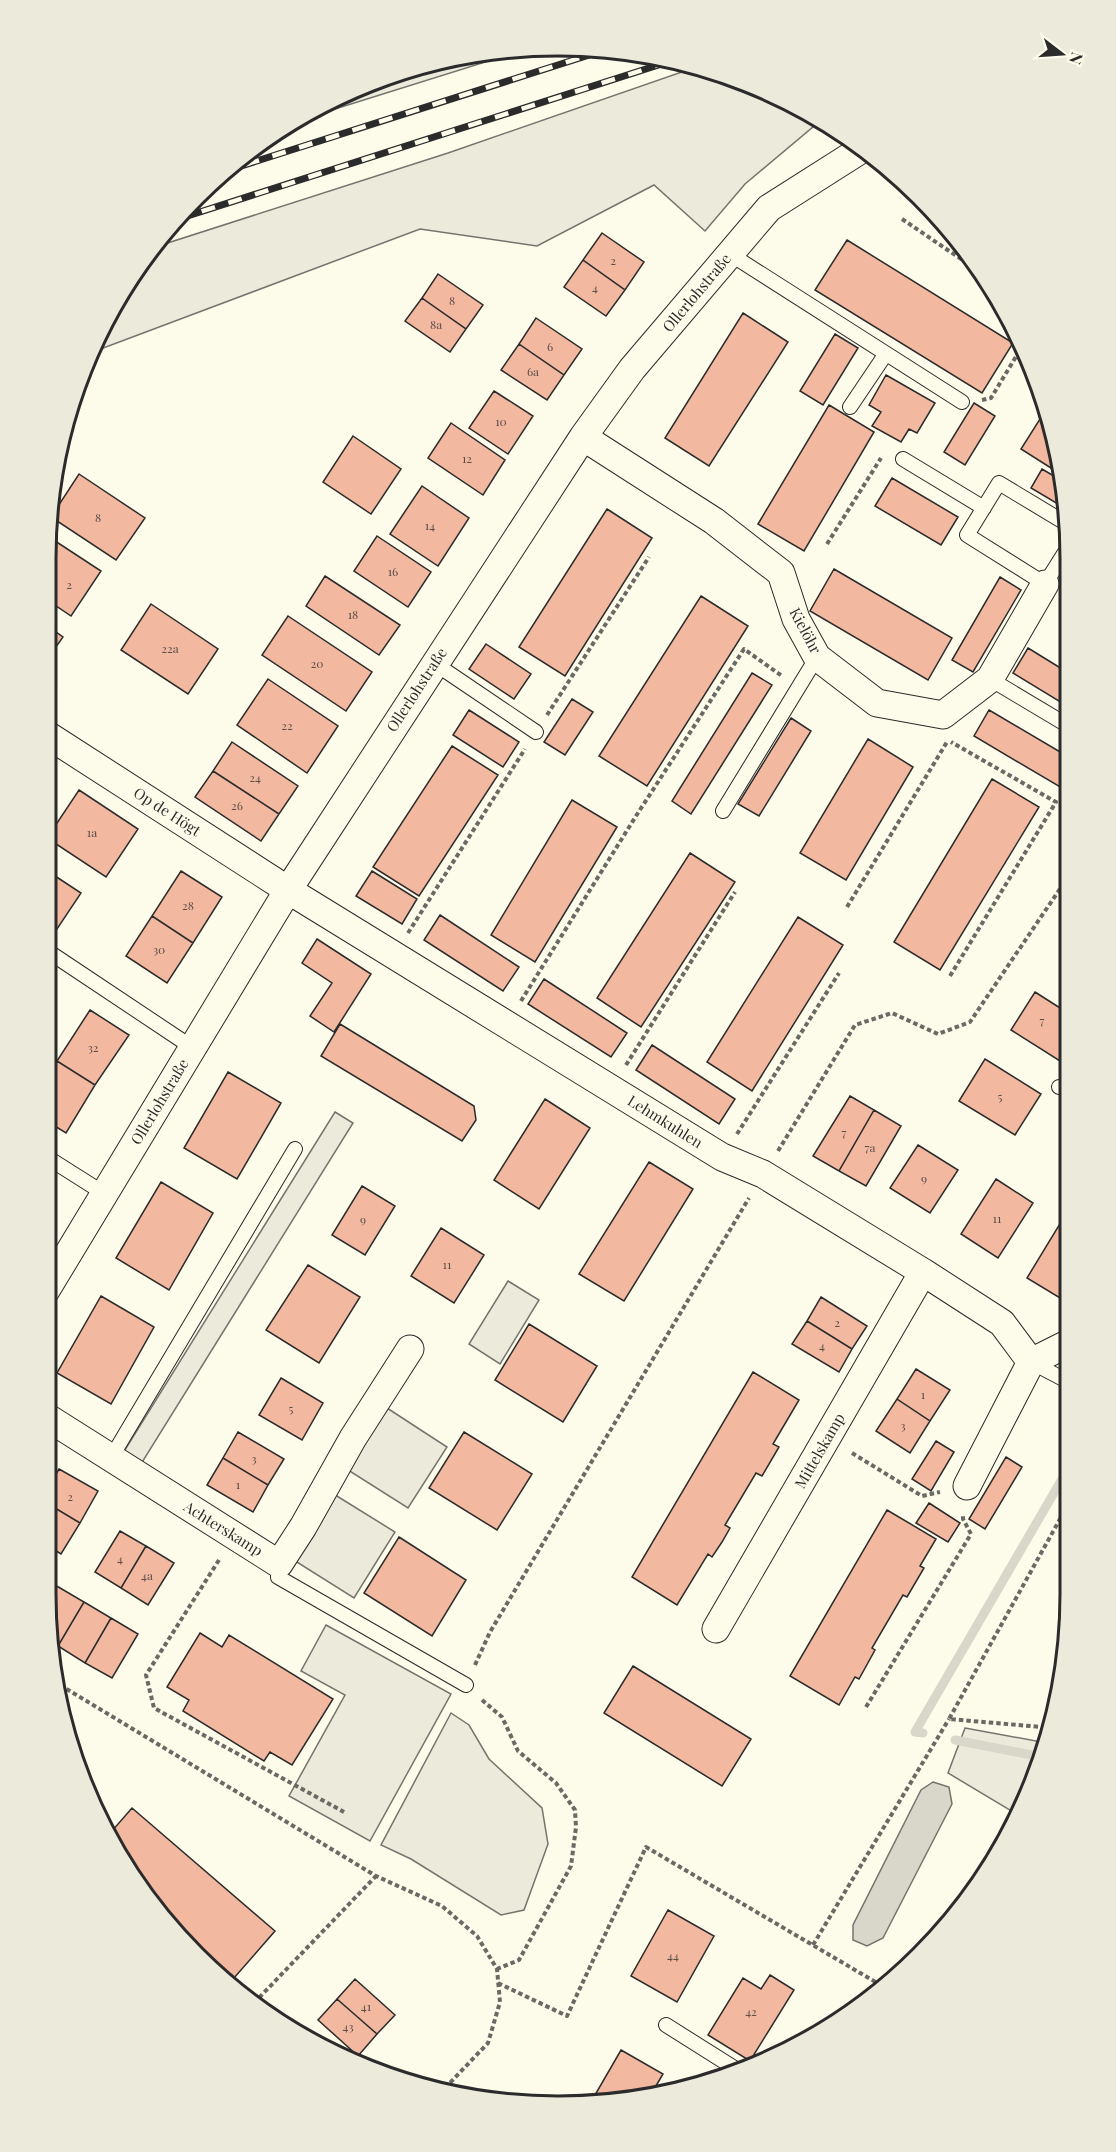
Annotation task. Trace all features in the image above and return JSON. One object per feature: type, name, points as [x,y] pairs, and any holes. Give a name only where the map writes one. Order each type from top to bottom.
[{"type":"street","name":"Ollerlohstraße","points":[[56,1274],[288,890],[583,437],[632,369],[769,208],[856,153]]},
{"type":"street","name":"Kielöhr","points":[[583,437],[714,521],[781,573],[795,619],[817,657],[877,703],[945,728]]},
{"type":"street","points":[[945,728],[990,679],[1045,584]]},
{"type":"street","name":"Op de Högt","points":[[56,740],[288,890]]},
{"type":"street","name":"Lehmkuhlen","points":[[288,890],[722,1157],[763,1174],[923,1272],[1002,1323],[1031,1362]]},
{"type":"street","name":"Mittelskamp","points":[[716,1629],[923,1272]]},
{"type":"street","points":[[967,1486],[1031,1362],[1060,1348]]},
{"type":"street","name":"Achterskamp","points":[[56,1423],[279,1564],[303,1527],[353,1438],[410,1349]]},
{"type":"lane","points":[[730,254],[962,402]]},
{"type":"lane","points":[[850,407],[885,355]]},
{"type":"lane","points":[[903,459],[984,508]]},
{"type":"lane","points":[[1058,519],[999,483],[967,535],[1045,584],[1060,560]]},
{"type":"lane","points":[[723,811],[817,657]]},
{"type":"lane","points":[[434,663],[536,732]]},
{"type":"lane","points":[[990,679],[1060,721]]},
{"type":"lane","points":[[56,957],[193,1048]]},
{"type":"lane","points":[[111,1458],[295,1149]]},
{"type":"lane","points":[[56,1163],[105,1194]]},
{"type":"lane","name":"Lehmkuhlen","points":[[1031,1362],[1060,1377]]},
{"type":"lane","points":[[279,1564],[278,1577],[466,1685]]},
{"type":"lane","points":[[666,2025],[731,2066]]},
{"type":"path","points":[[903,219],[963,260]]},
{"type":"path","points":[[962,402],[991,398],[1017,355]]},
{"type":"path","points":[[827,544],[886,449],[903,459]]},
{"type":"path","points":[[394,954],[649,557]]},
{"type":"path","points":[[506,1025],[636,816],[744,649],[798,687]]},
{"type":"path","points":[[847,907],[945,728],[1056,802],[950,976]]},
{"type":"path","points":[[497,1969],[519,1960],[571,1866],[576,1827],[575,1810],[556,1783],[518,1751],[502,1717],[466,1685],[490,1632],[763,1174],[855,1025],[892,1013],[938,1034],[970,1022],[1060,889]]},
{"type":"path","points":[[611,1089],[735,892]]},
{"type":"path","points":[[722,1157],[839,973]]},
{"type":"path","points":[[828,1439],[922,1496],[967,1486],[963,1519],[970,1534],[866,1707]]},
{"type":"path","points":[[813,1945],[949,1719],[1060,1519]]},
{"type":"path","points":[[234,1537],[146,1675],[154,1708],[344,1812]]},
{"type":"path","points":[[64,1688],[376,1876],[442,1906],[477,1936],[497,1969],[500,2002],[488,2043],[449,2084]]},
{"type":"path","points":[[949,1719],[1042,1727]]},
{"type":"path","points":[[498,1983],[567,2016],[646,1847],[876,1983]]},
{"type":"path","points":[[259,1998],[376,1876]]},
{"type":"shaded area","points":[[491,60],[329,111],[396,82],[460,65]]},
{"type":"shaded area","points":[[683,72],[720,82],[750,94],[780,107],[814,126],[745,184],[705,231],[654,185],[537,246],[420,229],[102,349],[140,279],[166,243],[448,153]]},
{"type":"shaded area","points":[[335,1112],[353,1123],[141,1464],[123,1453]]},
{"type":"shaded area","points":[[508,1281],[539,1300],[500,1364],[469,1344]]},
{"type":"shaded area","points":[[387,1408],[447,1447],[408,1508],[348,1470]]},
{"type":"shaded area","points":[[332,1493],[395,1532],[354,1598],[292,1559]]},
{"type":"shaded area","points":[[326,1625],[451,1694],[370,1841],[289,1796],[345,1695],[301,1671]]},
{"type":"shaded area","points":[[451,1713],[469,1725],[489,1759],[542,1808],[548,1844],[524,1910],[501,1915],[411,1859],[381,1845]]},
{"type":"shaded area","points":[[965,1728],[1038,1741],[1011,1811],[948,1773]]},
{"type":"shaded area","points":[[933,1782],[949,1787],[952,1804],[883,1938],[867,1946],[853,1940],[853,1925],[921,1790]]},
{"type":"building","points":[[602,233],[644,262],[625,290],[583,260]]},
{"type":"building","points":[[847,240],[1012,344],[982,393],[815,290]]},
{"type":"building","points":[[583,260],[625,290],[606,316],[564,287]]},
{"type":"building","points":[[438,274],[483,305],[466,329],[422,298]]},
{"type":"building","points":[[422,298],[466,329],[450,352],[405,321]]},
{"type":"building","points":[[743,313],[788,342],[709,466],[665,438]]},
{"type":"building","points":[[536,318],[582,349],[564,375],[519,344]]},
{"type":"building","points":[[835,334],[858,348],[823,405],[800,391]]},
{"type":"building","points":[[519,344],[564,375],[547,400],[501,370]]},
{"type":"building","points":[[886,375],[935,403],[917,433],[909,429],[901,442],[872,426],[881,412],[869,405]]},
{"type":"building","points":[[494,391],[533,416],[508,454],[469,428]]},
{"type":"building","points":[[974,403],[995,416],[965,465],[944,452]]},
{"type":"building","points":[[829,405],[874,432],[804,551],[758,524]]},
{"type":"building","points":[[1040,418],[1052,469],[1021,449]]},
{"type":"building","points":[[451,423],[505,460],[483,495],[428,458]]},
{"type":"building","points":[[353,436],[401,469],[371,514],[323,482]]},
{"type":"building","points":[[1042,469],[1053,476],[1057,503],[1031,488]]},
{"type":"building","points":[[79,474],[145,518],[116,560],[57,521],[59,505]]},
{"type":"building","points":[[892,478],[958,517],[941,545],[875,506]]},
{"type":"building","points":[[422,486],[469,518],[438,566],[390,534]]},
{"type":"building","points":[[607,509],[652,538],[565,676],[519,647]]},
{"type":"building","points":[[377,536],[431,572],[408,607],[354,571]]},
{"type":"building","points":[[56,542],[101,571],[71,616],[56,606]]},
{"type":"building","points":[[834,569],[952,638],[928,680],[810,611]]},
{"type":"building","points":[[325,576],[400,625],[379,655],[306,606]]},
{"type":"building","points":[[1000,577],[1021,590],[973,672],[952,660]]},
{"type":"building","points":[[701,596],[748,626],[647,786],[599,756]]},
{"type":"building","points":[[151,604],[218,649],[188,694],[121,650]]},
{"type":"building","points":[[288,616],[372,672],[346,711],[262,655]]},
{"type":"building","points":[[56,632],[63,637],[56,647]]},
{"type":"building","points":[[486,644],[531,674],[514,699],[469,669]]},
{"type":"building","points":[[1028,648],[1060,668],[1060,702],[1013,673]]},
{"type":"building","points":[[752,673],[772,685],[691,814],[672,801]]},
{"type":"building","points":[[268,679],[338,726],[307,773],[237,725]]},
{"type":"building","points":[[572,699],[593,712],[565,755],[544,742]]},
{"type":"building","points":[[469,710],[519,742],[503,767],[453,735]]},
{"type":"building","points":[[989,710],[1060,752],[1060,787],[974,736]]},
{"type":"building","points":[[791,718],[811,731],[759,816],[738,804]]},
{"type":"building","points":[[868,739],[913,767],[846,880],[800,853]]},
{"type":"building","points":[[232,742],[298,786],[279,814],[213,771]]},
{"type":"building","points":[[452,746],[498,775],[419,896],[373,867]]},
{"type":"building","points":[[213,771],[279,814],[261,841],[195,797]]},
{"type":"building","points":[[992,779],[1039,807],[940,970],[894,942]]},
{"type":"building","points":[[79,790],[138,829],[106,877],[56,844],[56,824]]},
{"type":"building","points":[[572,800],[617,827],[535,962],[491,935]]},
{"type":"building","points":[[690,853],[735,882],[641,1027],[597,998]]},
{"type":"building","points":[[181,871],[222,897],[193,943],[152,916]]},
{"type":"building","points":[[372,871],[417,899],[402,924],[356,896]]},
{"type":"building","points":[[56,877],[81,893],[56,930]]},
{"type":"building","points":[[440,915],[519,967],[503,991],[424,940]]},
{"type":"building","points":[[152,916],[193,943],[167,983],[126,956]]},
{"type":"building","points":[[798,917],[843,945],[752,1091],[707,1062]]},
{"type":"building","points":[[317,939],[371,974],[334,1032],[310,1016],[332,983],[302,963]]},
{"type":"building","points":[[544,979],[627,1033],[611,1057],[528,1004]]},
{"type":"building","points":[[1035,992],[1060,1008],[1060,1061],[1011,1030]]},
{"type":"building","points":[[90,1010],[129,1035],[95,1085],[57,1061]]},
{"type":"building","points":[[340,1024],[474,1106],[476,1120],[462,1141],[321,1056]]},
{"type":"building","points":[[652,1045],[735,1099],[719,1124],[636,1070]]},
{"type":"building","points":[[985,1059],[1041,1094],[1015,1135],[959,1101]]},
{"type":"building","points":[[57,1061],[95,1085],[66,1133],[56,1127]]},
{"type":"building","points":[[228,1072],[281,1103],[237,1179],[184,1148]]},
{"type":"building","points":[[850,1096],[874,1110],[839,1171],[813,1156]]},
{"type":"building","points":[[545,1099],[590,1128],[539,1209],[494,1180]]},
{"type":"building","points":[[874,1110],[901,1126],[866,1186],[839,1171]]},
{"type":"building","points":[[918,1145],[958,1170],[930,1213],[890,1188]]},
{"type":"building","points":[[649,1162],[693,1189],[624,1301],[579,1274]]},
{"type":"building","points":[[996,1179],[1033,1203],[998,1258],[961,1234]]},
{"type":"building","points":[[161,1182],[213,1213],[169,1290],[116,1258]]},
{"type":"building","points":[[362,1186],[395,1206],[365,1255],[332,1235]]},
{"type":"building","points":[[1060,1224],[1060,1298],[1027,1278]]},
{"type":"building","points":[[441,1228],[484,1255],[454,1303],[411,1276]]},
{"type":"building","points":[[308,1265],[360,1297],[319,1363],[266,1330]]},
{"type":"building","points":[[101,1296],[154,1327],[111,1404],[57,1373]]},
{"type":"building","points":[[821,1297],[867,1326],[852,1349],[807,1321]]},
{"type":"building","points":[[807,1321],[852,1349],[839,1372],[792,1344]]},
{"type":"building","points":[[529,1324],[597,1366],[563,1422],[495,1380]]},
{"type":"building","points":[[916,1369],[950,1390],[930,1421],[897,1399]]},
{"type":"building","points":[[753,1372],[799,1400],[773,1444],[779,1447],[762,1476],[756,1473],[725,1525],[730,1528],[722,1542],[712,1557],[708,1554],[677,1605],[632,1577]]},
{"type":"building","points":[[281,1378],[323,1403],[302,1440],[259,1415]]},
{"type":"building","points":[[897,1399],[930,1421],[910,1453],[876,1431]]},
{"type":"building","points":[[238,1432],[284,1459],[268,1485],[223,1458]]},
{"type":"building","points":[[464,1432],[532,1474],[497,1530],[429,1488]]},
{"type":"building","points":[[936,1441],[954,1452],[931,1491],[912,1479]]},
{"type":"building","points":[[1006,1457],[1022,1467],[985,1529],[969,1519]]},
{"type":"building","points":[[223,1458],[268,1485],[253,1512],[207,1485]]},
{"type":"building","points":[[59,1469],[98,1491],[80,1523],[56,1509],[56,1474]]},
{"type":"building","points":[[929,1503],[960,1523],[948,1542],[916,1523]]},
{"type":"building","points":[[56,1509],[80,1523],[61,1554],[56,1551]]},
{"type":"building","points":[[887,1510],[936,1539],[920,1566],[924,1568],[907,1597],[903,1595],[872,1648],[875,1650],[859,1679],[855,1677],[839,1705],[790,1676]]},
{"type":"building","points":[[120,1531],[146,1546],[121,1588],[95,1572]]},
{"type":"building","points":[[399,1537],[466,1580],[432,1636],[364,1593]]},
{"type":"building","points":[[146,1546],[174,1563],[148,1605],[121,1588]]},
{"type":"building","points":[[56,1586],[84,1602],[59,1645]]},
{"type":"building","points":[[84,1602],[111,1618],[85,1663],[59,1645]]},
{"type":"building","points":[[111,1618],[138,1634],[112,1678],[85,1663]]},
{"type":"building","points":[[200,1633],[222,1647],[229,1635],[333,1699],[292,1765],[270,1752],[264,1761],[183,1711],[189,1700],[167,1687]]},
{"type":"building","points":[[633,1666],[751,1739],[722,1786],[604,1713]]},
{"type":"building","points":[[132,1808],[275,1931],[234,1978],[203,1949],[159,1900],[114,1829]]},
{"type":"building","points":[[668,1910],[714,1936],[677,2002],[631,1976]]},
{"type":"building","points":[[770,1975],[794,1990],[753,2057],[747,2059],[708,2035],[743,1978],[761,1989]]},
{"type":"building","points":[[355,1979],[395,2015],[377,2034],[337,1999]]},
{"type":"building","points":[[337,1999],[377,2034],[359,2055],[318,2020]]},
{"type":"building","points":[[621,2050],[663,2074],[655,2087],[595,2095]]},
{"type":"waterway","points":[[923,1733],[915,1732],[1060,1482]]},
{"type":"waterway","points":[[955,1740],[1034,1755]]},
{"type":"railway","points":[[245,165],[584,57]]},
{"type":"railway","points":[[192,215],[657,65]]}]
